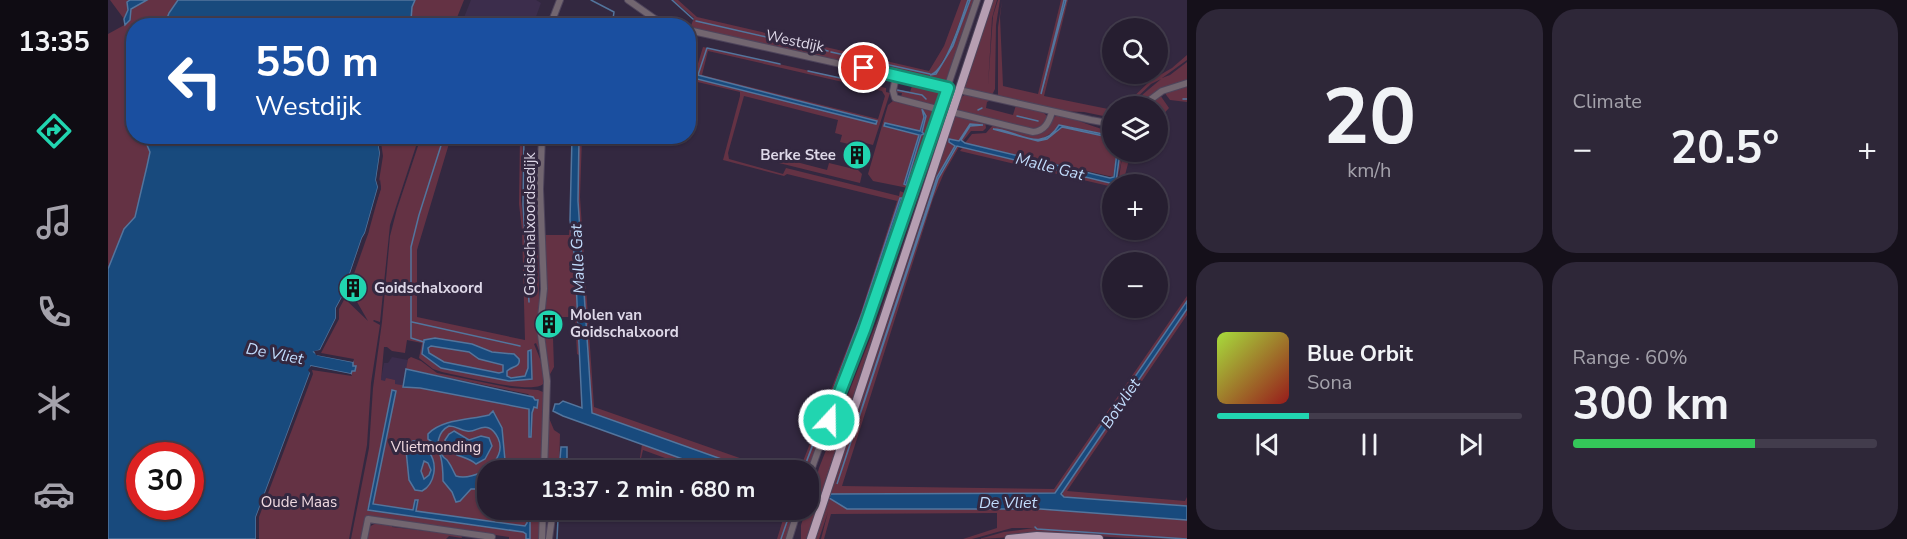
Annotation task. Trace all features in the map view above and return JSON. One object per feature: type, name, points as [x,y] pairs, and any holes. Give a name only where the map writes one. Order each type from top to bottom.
[{"type":"main road","points":[[812,539],[988,0]]},
{"type":"main road","points":[[1009,539],[1037,536],[1099,539]]},
{"type":"street","points":[[553,18],[560,0]]},
{"type":"street","points":[[628,0],[654,18]]},
{"type":"street","points":[[815,460],[864,330],[977,0]]},
{"type":"street","name":"Westdijk","points":[[696,32],[948,88]]},
{"type":"street","points":[[896,76],[893,91],[896,98],[937,109]]},
{"type":"street","points":[[1155,96],[1162,91],[1187,83]]},
{"type":"street","points":[[959,90],[1102,121]]},
{"type":"street","points":[[956,113],[1036,132],[1045,127],[1052,112]]},
{"type":"street","name":"Goidschalxoordsedijk","points":[[542,144],[540,192],[544,289],[540,327],[547,377],[545,460]]},
{"type":"street","points":[[364,539],[368,519],[492,537],[491,539]]},
{"type":"street","points":[[542,539],[543,520]]},
{"type":"street","points":[[549,539],[552,520]]},
{"type":"street","points":[[789,539],[795,520]]},
{"type":"shaded area","points":[[471,0],[536,0],[541,3],[536,18],[464,18]]},
{"type":"shaded area","points":[[392,357],[408,360],[403,387],[380,384],[384,363],[388,363]]},
{"type":"green space","points":[[110,0],[130,0],[127,2],[128,10],[124,19]]},
{"type":"green space","points":[[147,0],[178,0],[168,18],[129,18],[131,9]]},
{"type":"green space","points":[[394,0],[464,0],[457,18],[390,18]]},
{"type":"green space","points":[[673,0],[678,0],[697,17],[929,71],[944,46],[961,0],[968,0],[949,50],[936,72],[930,74],[936,74],[956,40],[970,0],[975,0],[947,81],[942,84],[853,62],[852,64],[696,29],[696,18]]},
{"type":"green space","points":[[991,0],[997,0],[992,18],[988,86],[993,16],[998,0],[1000,0],[996,25],[995,89],[992,95],[964,87]]},
{"type":"green space","points":[[1002,0],[1000,17],[1003,86],[1038,94],[1061,0],[1064,0],[1042,94],[1066,0],[1068,0],[1044,96],[1102,108],[1102,116],[1084,112],[1057,111],[1000,98],[998,96],[998,27]]},
{"type":"green space","points":[[126,24],[126,144],[148,144],[150,152],[135,217],[123,233],[108,269],[108,34]]},
{"type":"green space","points":[[703,47],[886,88],[886,92],[890,93],[873,145],[854,140],[853,145],[840,142],[842,135],[835,133],[838,120],[744,96],[728,153],[729,159],[783,174],[786,168],[899,196],[900,191],[907,194],[867,316],[812,460],[804,460],[859,318],[897,201],[723,160],[740,92],[696,82],[696,79],[876,124],[877,121],[696,76]],"holes":[[[708,51],[882,91],[885,96],[878,119],[702,75]]]},
{"type":"green space","points":[[1187,55],[1187,60],[1168,74],[1168,70]]},
{"type":"green space","points":[[1187,62],[1187,82],[1169,87],[1155,96],[1141,96],[1155,84],[1168,84],[1168,76]]},
{"type":"green space","points":[[913,83],[942,90],[940,106],[901,97],[902,93],[895,92],[895,89],[910,92]]},
{"type":"green space","points":[[1147,84],[1151,84],[1138,96],[1134,96]]},
{"type":"green space","points":[[1187,85],[1187,102],[1170,100],[1164,92]]},
{"type":"green space","points":[[966,94],[991,100],[987,102],[986,108],[1013,115],[1016,105],[1042,111],[1047,116],[1045,124],[1037,130],[955,111],[960,98]]},
{"type":"green space","points":[[894,100],[938,112],[908,188],[873,181],[868,174],[888,105]],"holes":[[[923,110],[926,118],[905,184],[919,135],[884,126],[885,123],[919,131],[924,117]]]},
{"type":"green space","points":[[941,112],[943,113],[868,333],[817,460]]},
{"type":"green space","points":[[948,114],[819,505],[819,468],[877,321]]},
{"type":"green space","points":[[954,115],[985,122],[986,128],[983,131],[971,131],[961,141],[970,126],[983,125],[970,124],[959,141],[949,140],[955,146],[937,177],[837,485],[938,179],[957,146],[1102,181],[1102,184],[960,151],[962,148],[959,147],[933,199],[842,486],[1054,489],[1187,296],[1187,301],[1055,493],[833,494],[831,499],[847,509],[1040,509],[1187,520],[1187,539],[1064,534],[979,539],[1004,532],[1034,528],[1012,528],[972,539],[963,539],[997,528],[997,513],[831,514],[824,539],[821,539],[828,512],[819,539],[814,539]]},
{"type":"green space","points":[[1057,115],[1102,129],[1102,134],[1067,126],[1062,127],[1102,136],[1102,162],[1115,162],[1113,174],[1102,174],[965,143],[972,134],[986,133],[993,125],[1033,134]],"holes":[[[1062,127],[1047,139],[1038,140]]]},
{"type":"green space","name":"Oude Maas","points":[[378,144],[417,144],[390,225],[380,322],[373,321],[380,325],[371,383],[367,445],[349,539],[251,539],[253,522],[308,373],[343,297],[368,321],[349,288],[368,234],[381,187],[380,179],[376,189],[380,154]]},
{"type":"green space","name":"Vlietmonding","points":[[419,144],[449,144],[417,250],[417,317],[525,340],[522,230],[519,204],[520,144],[523,144],[521,200],[524,228],[530,228],[531,235],[538,235],[543,361],[536,343],[534,344],[545,376],[543,384],[536,387],[511,386],[442,372],[433,369],[419,358],[422,343],[407,340],[405,353],[384,347],[381,380],[385,381],[386,378],[395,380],[395,384],[536,407],[534,400],[528,394],[406,369],[408,359],[411,357],[421,361],[437,373],[543,392],[543,460],[477,460],[477,520],[542,520],[541,539],[530,539],[530,528],[369,505],[367,509],[369,511],[523,532],[526,534],[526,539],[509,539],[509,537],[367,516],[362,539],[351,539],[369,448],[373,388],[390,236]]},
{"type":"green space","points":[[579,144],[582,144],[580,197],[594,407],[746,460],[724,460],[592,413],[578,201]]},
{"type":"green space","points":[[781,158],[827,170],[829,163],[858,170],[862,174],[860,183],[779,163]]},
{"type":"green space","points":[[1118,162],[1121,163],[1118,174],[1116,174]]},
{"type":"green space","points":[[1121,162],[1128,162],[1125,174],[1120,174]]},
{"type":"green space","points":[[570,220],[575,261],[579,355],[577,354],[575,317],[550,317],[547,315],[544,302],[545,235],[569,235]]},
{"type":"green space","points":[[1187,309],[1187,315],[1067,491],[1185,501],[1187,497],[1187,506],[1062,497],[1063,492]]},
{"type":"green space","points":[[543,334],[551,334],[553,338],[554,367],[548,378]]},
{"type":"green space","points":[[549,418],[554,430],[560,434],[559,460],[547,460]]},
{"type":"green space","points":[[642,444],[686,460],[671,460],[643,450],[640,460]]},
{"type":"green space","points":[[783,520],[793,520],[787,539],[777,539]]},
{"type":"green space","points":[[803,520],[814,520],[806,539],[801,539]]},
{"type":"green space","points":[[378,522],[392,524],[392,527],[461,535],[462,538],[449,536],[446,539],[366,539],[369,527]]},
{"type":"water","points":[[147,0],[131,9],[130,18],[126,18],[125,25],[124,19],[128,10],[127,2]]},
{"type":"water","points":[[178,0],[415,0],[411,18],[167,18]]},
{"type":"water","points":[[968,0],[970,0],[953,46],[936,74],[930,75],[942,64],[958,30]]},
{"type":"water","points":[[1064,0],[1066,0],[1041,94]]},
{"type":"water","points":[[696,75],[877,121],[876,124],[696,79]]},
{"type":"water","points":[[922,109],[926,116],[922,132],[924,134],[921,135],[906,185],[904,184],[919,135],[884,126],[885,123],[920,131],[924,117]]},
{"type":"water","name":"Malle Gat","points":[[970,124],[983,125],[970,126],[961,140],[965,143],[1102,176],[1102,181],[957,146],[938,179],[837,484],[937,177],[955,146],[949,142],[949,139],[959,141]]},
{"type":"water","points":[[1059,125],[1102,134],[1102,136],[1062,127],[1047,139],[1038,141],[993,129],[1036,139],[1052,134]]},
{"type":"water","name":"De Vliet","points":[[148,144],[378,144],[380,153],[376,180],[378,187],[365,233],[336,308],[336,318],[320,350],[314,352],[318,355],[353,362],[353,366],[356,366],[355,371],[351,374],[311,366],[256,517],[256,539],[108,539],[108,269],[124,229],[135,217],[150,152]]},
{"type":"water","name":"Malle Gat","points":[[572,144],[579,144],[578,201],[592,413],[724,460],[685,460],[553,411],[555,404],[563,401],[582,408],[575,261],[570,220]]},
{"type":"water","points":[[1116,162],[1119,162],[1117,174],[1114,174]]},
{"type":"water","points":[[900,198],[902,198],[864,314],[807,460],[862,313]]},
{"type":"water","points":[[1187,301],[1187,309],[1061,494],[1064,497],[1187,506],[1187,520],[1040,509],[847,509],[829,498],[830,494],[1055,493]]},
{"type":"water","points":[[435,338],[472,344],[492,352],[514,354],[519,362],[507,371],[507,376],[511,378],[525,376],[528,368],[528,351],[531,350],[532,379],[509,381],[441,368],[422,354],[424,340]],"holes":[[[431,346],[469,352],[479,359],[503,365],[503,372],[444,362],[429,353],[428,348]]]},
{"type":"water","points":[[406,369],[533,397],[538,400],[537,408],[534,407],[532,413],[531,437],[529,437],[529,409],[420,388],[403,387]]},
{"type":"water","points":[[392,390],[396,391],[373,504],[413,510],[415,500],[418,500],[416,511],[525,526],[527,520],[530,520],[530,539],[526,539],[526,534],[523,532],[368,510]]},
{"type":"water","points":[[493,411],[502,428],[505,460],[495,460],[500,446],[498,438],[492,430],[486,427],[470,431],[449,426],[440,435],[438,447],[456,476],[477,474],[477,489],[471,489],[460,501],[456,502],[452,492],[443,481],[439,452],[433,442],[428,439],[428,434],[434,429],[448,423],[489,415]]},
{"type":"water","points":[[454,431],[469,440],[481,436],[489,438],[492,446],[485,459],[477,460],[476,464],[449,450],[445,440]]},
{"type":"water","points":[[413,441],[419,441],[434,462],[434,473],[430,484],[422,491],[415,490],[409,480],[407,445]],"holes":[[[424,461],[428,463],[431,470],[424,479],[421,471]]]},
{"type":"water","points":[[561,447],[567,447],[567,460],[560,460]]},
{"type":"pier","points":[[378,144],[381,144],[383,156],[379,181],[381,189],[368,234],[364,239],[345,298],[339,309],[339,319],[321,353],[354,359],[353,362],[316,355],[314,351],[320,350],[336,318],[336,308],[365,233],[378,187],[376,180],[380,153]]},
{"type":"pier","points":[[311,366],[352,376],[312,370],[313,374],[259,517],[259,539],[256,539],[256,517]]},
{"type":"waterway","points":[[591,0],[614,12],[613,18]]},
{"type":"waterway","points":[[672,0],[692,18]]},
{"type":"waterway","points":[[696,21],[775,39]]},
{"type":"waterway","points":[[778,40],[812,47]]},
{"type":"waterway","points":[[698,75],[707,48],[780,64]]},
{"type":"waterway","points":[[817,48],[828,51]]},
{"type":"waterway","points":[[831,52],[930,74]]},
{"type":"waterway","points":[[808,71],[854,81]]},
{"type":"waterway","points":[[897,90],[922,95],[926,99]]},
{"type":"waterway","points":[[978,110],[982,108]]},
{"type":"waterway","points":[[1017,116],[1038,121]]},
{"type":"waterway","points":[[424,342],[411,338],[411,247],[441,144]]},
{"type":"waterway","points":[[524,144],[523,205],[529,302]]},
{"type":"waterway","points":[[412,322],[520,346]]},
{"type":"waterway","points":[[557,539],[558,520]]},
{"type":"waterway","points":[[781,539],[788,520]]},
{"type":"waterway","points":[[1035,527],[1037,529],[1187,539]]},
{"type":"place","name":"Berke Stee","points":[[857,155]]},
{"type":"place","name":"Goidschalxoord","points":[[353,288]]},
{"type":"place","name":"Molen van Goidschalxoord","points":[[549,324]]},
{"type":"route","points":[[829,420],[864,330],[948,88],[864,68]]},
{"type":"water label","name":"Botvliet","points":[[1120,403]]}]
